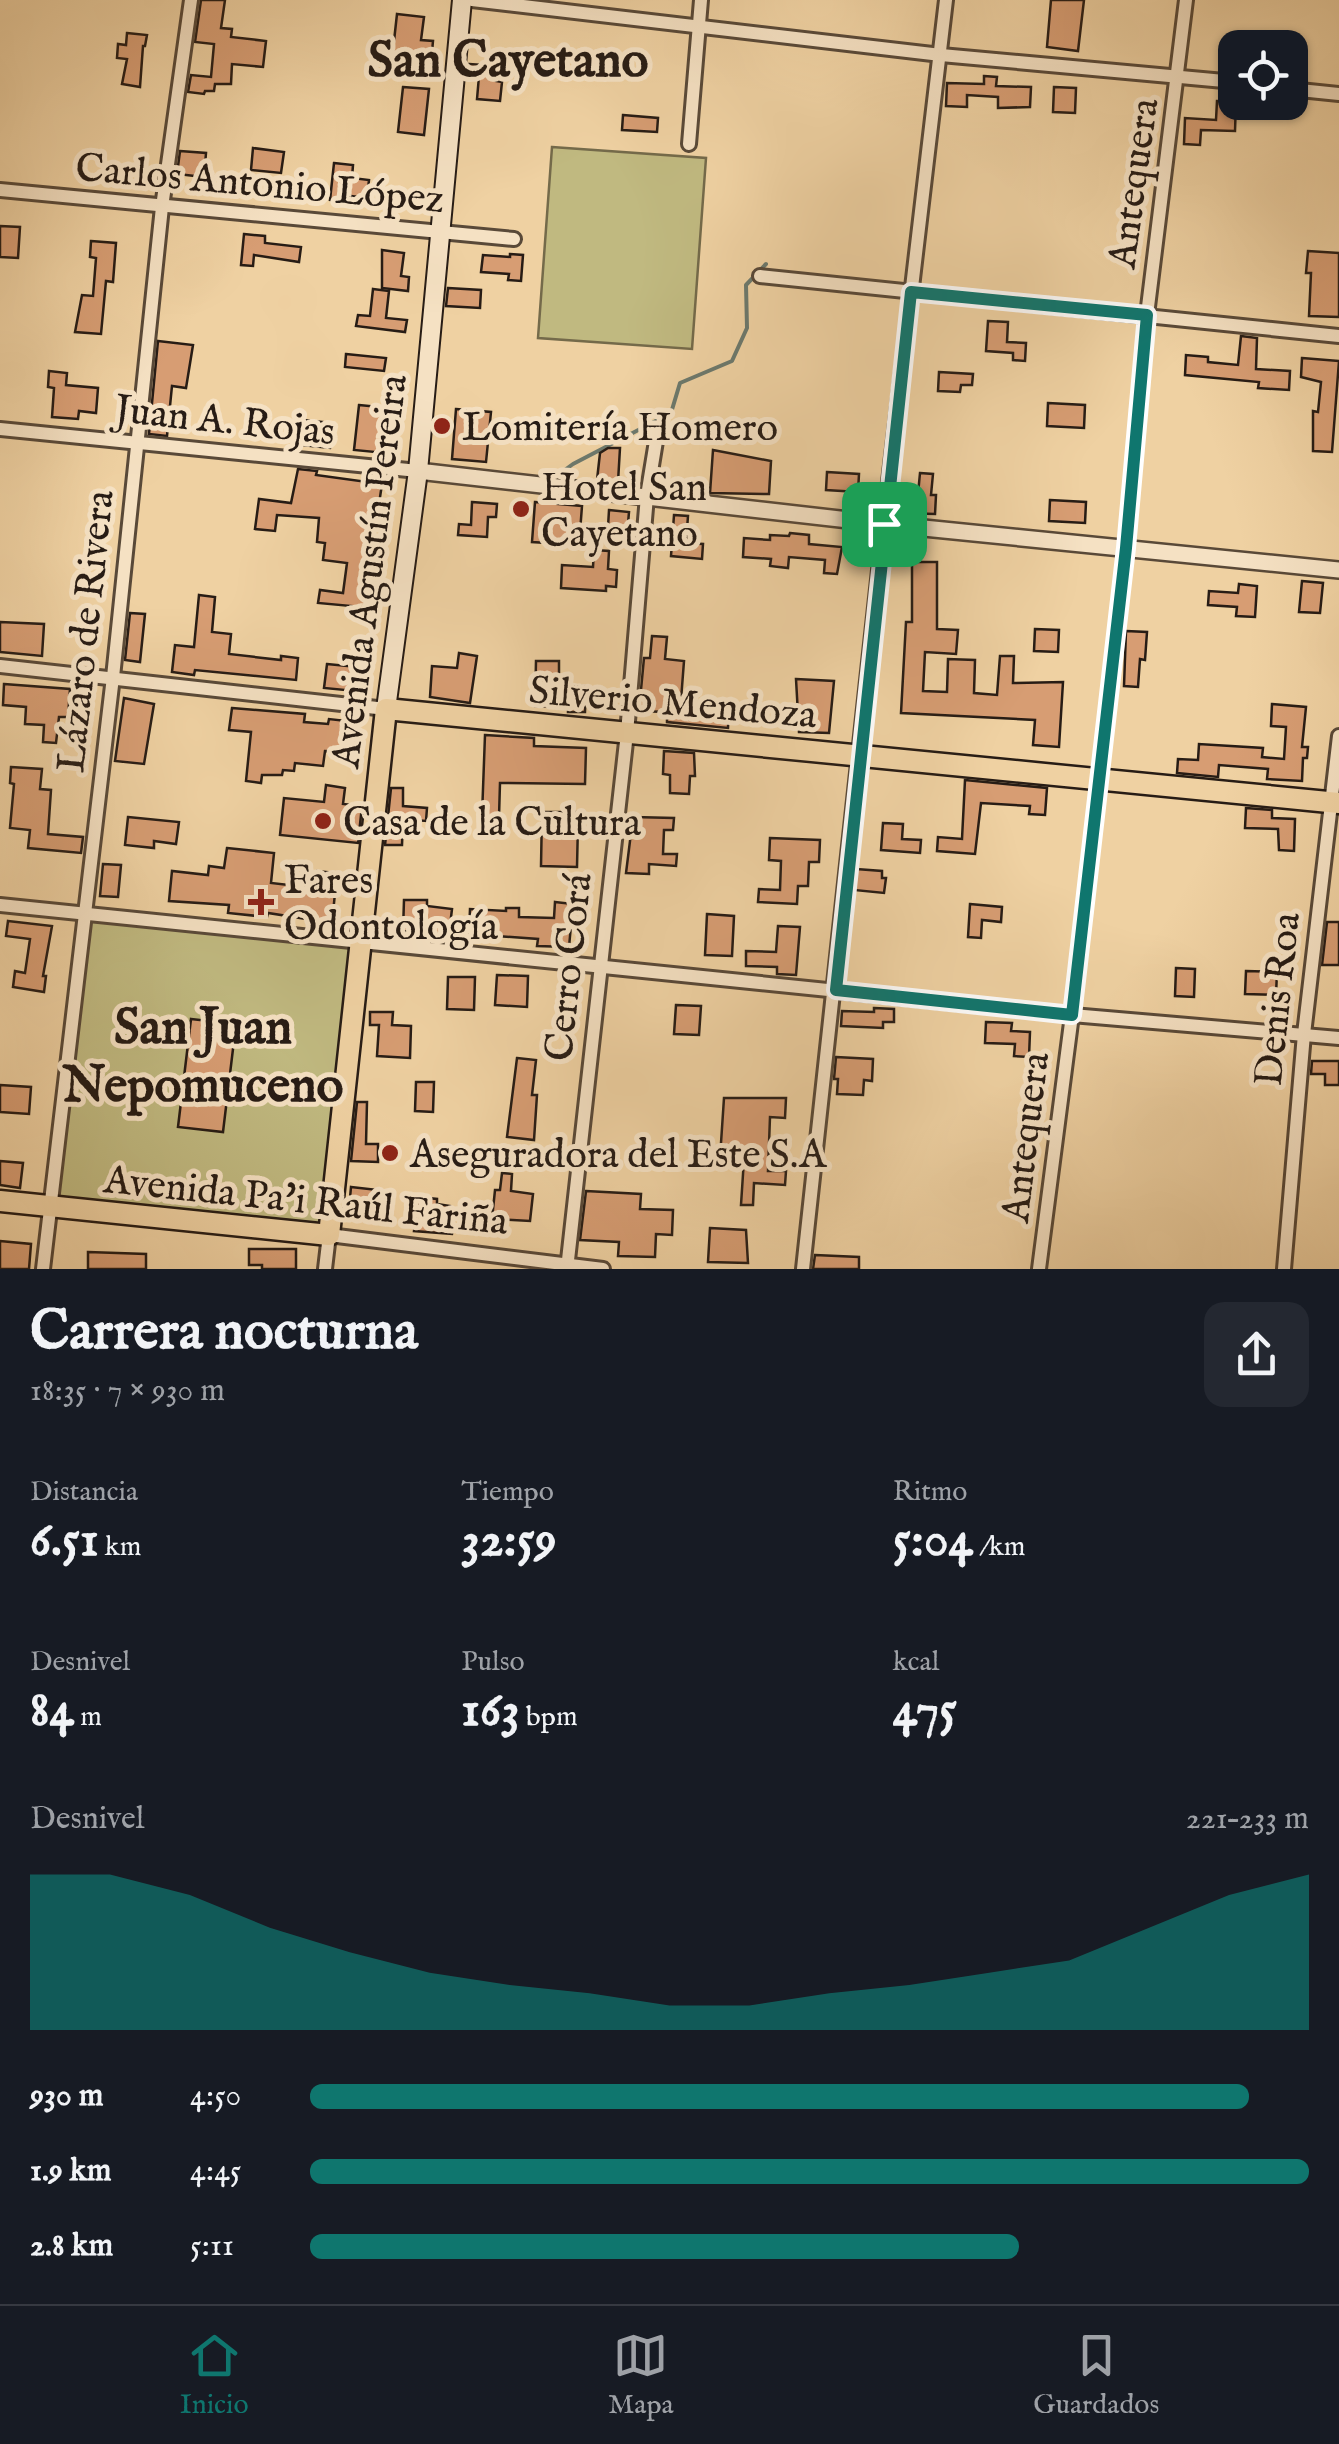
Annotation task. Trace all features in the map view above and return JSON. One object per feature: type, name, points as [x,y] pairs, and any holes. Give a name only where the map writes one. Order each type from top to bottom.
[{"type":"highway","name":"Silverio Mendoza","points":[[386,709],[1334,803]]},
{"type":"highway","name":"Avenida Agustín Pereira","points":[[329,1235],[386,709]]},
{"type":"highway","name":"Avenida Pa'i Raúl Fariña","points":[[0,1201],[329,1235]]},
{"type":"main road","name":"Avenida Agustín Pereira","points":[[386,709],[418,471],[462,0]]},
{"type":"street","name":"Lázaro de Rivera","points":[[43,1269],[113,677],[162,207],[192,0]]},
{"type":"street","points":[[472,0],[941,55],[1218,80]]},
{"type":"street","points":[[689,144],[701,0]]},
{"type":"street","points":[[803,1269],[946,0]]},
{"type":"street","name":"Antequera","points":[[1040,1269],[1100,778],[1147,315],[1186,0]]},
{"type":"street","points":[[1308,91],[1339,94]]},
{"type":"street","name":"Carlos Antonio López","points":[[0,190],[514,239]]},
{"type":"street","points":[[760,276],[1339,336]]},
{"type":"street","name":"Juan A. Rojas","points":[[0,429],[1339,570]]},
{"type":"street","name":"Cerro Corá","points":[[567,1267],[658,429]]},
{"type":"street","name":"Silverio Mendoza","points":[[0,666],[386,709]]},
{"type":"street","name":"Denis Roa","points":[[1284,1269],[1304,1034],[1339,736]]},
{"type":"street","points":[[0,906],[1072,1015],[1339,1038]]},
{"type":"street","name":"Avenida Pa'i Raúl Fariña","points":[[329,1235],[603,1269]]},
{"type":"street","name":"Avenida Agustín Pereira","points":[[326,1269],[329,1235]]},
{"type":"shaded area","points":[[552,147],[706,158],[692,349],[538,338]]},
{"type":"shaded area","points":[[88,917],[359,946],[327,1231],[52,1204]]},
{"type":"building","points":[[201,0],[225,0],[221,28],[232,29],[231,37],[266,41],[263,67],[232,64],[231,84],[215,84],[214,91],[204,94],[188,92],[191,75],[211,77],[214,44],[195,42]]},
{"type":"building","points":[[1051,0],[1084,0],[1078,51],[1047,47]]},
{"type":"building","points":[[397,14],[424,17],[421,40],[433,41],[431,63],[392,59]]},
{"type":"building","points":[[127,33],[147,35],[140,87],[122,84],[127,59],[117,58],[118,44],[126,45]]},
{"type":"building","points":[[469,64],[497,66],[496,81],[502,82],[500,101],[477,99],[479,76],[468,75]]},
{"type":"building","points":[[984,76],[997,77],[996,86],[1031,87],[1030,107],[998,108],[998,97],[967,95],[967,107],[946,106],[947,83],[984,84]]},
{"type":"building","points":[[403,87],[429,89],[424,135],[398,132]]},
{"type":"building","points":[[1054,87],[1076,88],[1075,113],[1053,112]]},
{"type":"building","points":[[1218,101],[1218,120],[1235,120],[1235,131],[1201,130],[1200,145],[1184,144],[1185,118],[1216,120]]},
{"type":"building","points":[[623,115],[658,118],[657,132],[622,130]]},
{"type":"building","points":[[253,148],[284,152],[281,173],[251,170]]},
{"type":"building","points":[[180,151],[206,153],[204,177],[177,174]]},
{"type":"building","points":[[334,163],[353,165],[352,178],[369,180],[367,198],[350,196],[349,202],[330,200]]},
{"type":"building","points":[[0,226],[20,227],[18,258],[0,257]]},
{"type":"building","points":[[244,234],[265,236],[265,243],[301,247],[299,262],[254,255],[253,266],[241,265]]},
{"type":"building","points":[[91,241],[116,243],[113,282],[106,281],[101,334],[75,332],[82,295],[93,296],[96,258],[90,257]]},
{"type":"building","points":[[382,250],[404,253],[401,276],[409,277],[408,291],[382,288]]},
{"type":"building","points":[[1308,251],[1339,253],[1339,317],[1309,316]]},
{"type":"building","points":[[483,255],[523,255],[521,281],[508,280],[509,274],[481,272]]},
{"type":"building","points":[[448,288],[481,290],[480,308],[446,306]]},
{"type":"building","points":[[373,289],[389,291],[386,318],[407,320],[405,332],[356,326],[358,315],[370,316]]},
{"type":"building","points":[[988,321],[1008,322],[1007,342],[1026,343],[1025,361],[1013,360],[1013,353],[986,351]]},
{"type":"building","points":[[1241,336],[1257,338],[1256,369],[1290,371],[1289,390],[1258,388],[1259,382],[1185,375],[1186,355],[1238,365]]},
{"type":"building","points":[[158,341],[193,345],[186,388],[172,386],[167,436],[149,434]]},
{"type":"building","points":[[346,354],[386,358],[384,371],[345,367]]},
{"type":"building","points":[[1302,358],[1339,361],[1332,452],[1313,451],[1313,411],[1318,412],[1321,382],[1301,377]]},
{"type":"building","points":[[49,371],[67,373],[66,385],[98,388],[96,413],[79,411],[78,419],[52,417],[54,388],[48,387]]},
{"type":"building","points":[[939,372],[973,374],[972,385],[961,385],[960,392],[938,391]]},
{"type":"building","points":[[1048,403],[1085,405],[1084,428],[1047,426]]},
{"type":"building","points":[[359,405],[390,408],[385,453],[354,450]]},
{"type":"building","points":[[456,409],[491,412],[486,462],[452,459]]},
{"type":"building","points":[[303,420],[333,423],[330,448],[300,445]]},
{"type":"building","points":[[620,448],[618,482],[597,480],[600,453]]},
{"type":"building","points":[[713,450],[771,461],[769,494],[710,493]]},
{"type":"building","points":[[298,469],[382,484],[372,550],[372,608],[318,603],[320,590],[343,593],[347,563],[323,560],[325,543],[317,542],[319,518],[277,515],[275,531],[255,529],[259,499],[291,503]]},
{"type":"building","points":[[827,472],[859,474],[858,492],[826,490]]},
{"type":"building","points":[[920,473],[933,474],[931,495],[936,495],[935,514],[900,513],[900,494],[918,494]]},
{"type":"building","points":[[1050,500],[1086,502],[1085,523],[1049,521]]},
{"type":"building","points":[[472,502],[497,504],[496,517],[488,517],[487,537],[458,535],[459,524],[471,525]]},
{"type":"building","points":[[535,502],[582,506],[579,545],[532,542]]},
{"type":"building","points":[[609,510],[629,512],[626,546],[607,544]]},
{"type":"building","points":[[674,515],[688,516],[686,543],[703,544],[702,559],[671,556]]},
{"type":"building","points":[[770,535],[809,535],[809,544],[842,547],[837,574],[824,573],[825,560],[789,557],[788,568],[770,566],[771,559],[743,557],[744,538],[770,540]]},
{"type":"building","points":[[594,550],[609,551],[608,569],[617,570],[616,587],[606,586],[606,591],[561,588],[562,565],[593,567]]},
{"type":"building","points":[[912,562],[937,562],[937,629],[958,630],[956,654],[925,652],[923,691],[947,692],[948,659],[975,660],[974,693],[997,695],[1000,656],[1014,656],[1013,683],[1063,682],[1059,747],[1033,745],[1035,720],[901,713],[906,622],[912,622]]},
{"type":"building","points":[[1302,581],[1323,583],[1320,613],[1299,612]]},
{"type":"building","points":[[1239,584],[1257,586],[1255,617],[1236,616],[1237,607],[1208,605],[1209,591],[1238,593]]},
{"type":"building","points":[[199,595],[215,597],[212,632],[231,634],[229,654],[298,658],[296,680],[195,670],[194,675],[172,672],[175,645],[194,647]]},
{"type":"building","points":[[130,613],[145,614],[140,662],[125,660]]},
{"type":"building","points":[[0,622],[44,624],[42,656],[0,652]]},
{"type":"building","points":[[1035,629],[1059,630],[1058,652],[1034,651]]},
{"type":"building","points":[[1126,631],[1147,632],[1138,687],[1124,686]]},
{"type":"building","points":[[652,636],[667,637],[665,659],[684,661],[681,700],[693,701],[693,705],[729,706],[728,728],[667,722],[667,712],[639,711],[644,658],[650,658]]},
{"type":"building","points":[[459,653],[477,656],[470,703],[430,697],[432,666],[457,668]]},
{"type":"building","points":[[536,661],[559,661],[559,685],[586,686],[585,712],[535,706]]},
{"type":"building","points":[[327,664],[358,667],[355,691],[324,688]]},
{"type":"building","points":[[796,679],[834,681],[829,733],[799,732]]},
{"type":"building","points":[[4,684],[70,689],[68,717],[59,717],[56,743],[43,742],[44,725],[25,724],[26,707],[3,705]]},
{"type":"building","points":[[124,698],[154,704],[144,764],[115,761]]},
{"type":"building","points":[[1272,704],[1306,707],[1302,747],[1308,747],[1307,758],[1303,758],[1302,781],[1267,779],[1268,769],[1219,765],[1218,777],[1177,773],[1178,759],[1198,760],[1199,744],[1263,748],[1262,757],[1284,759],[1286,727],[1271,726]]},
{"type":"building","points":[[232,708],[305,714],[304,722],[356,722],[353,752],[325,751],[323,766],[295,763],[294,771],[262,775],[261,783],[246,781],[251,732],[229,730]]},
{"type":"building","points":[[485,735],[534,738],[534,746],[586,748],[585,784],[500,783],[499,817],[482,816]]},
{"type":"building","points":[[664,751],[694,753],[695,776],[690,776],[689,794],[670,793],[670,775],[663,774]]},
{"type":"building","points":[[11,767],[42,769],[40,789],[51,790],[48,834],[83,837],[81,853],[28,848],[30,830],[10,828],[14,784],[10,783]]},
{"type":"building","points":[[965,780],[1047,788],[1045,815],[1029,814],[1030,806],[981,803],[975,854],[937,851],[938,837],[962,839]]},
{"type":"building","name":"Casa de la Cultura","points":[[326,785],[345,788],[343,804],[362,806],[358,843],[280,835],[284,798],[324,802]]},
{"type":"building","points":[[391,788],[403,788],[403,806],[427,808],[426,821],[403,819],[402,845],[385,845]]},
{"type":"building","points":[[1246,808],[1272,810],[1272,818],[1295,819],[1294,851],[1279,850],[1278,829],[1245,828]]},
{"type":"building","points":[[542,812],[582,812],[577,867],[541,866]]},
{"type":"building","points":[[128,817],[179,822],[176,844],[154,841],[154,848],[125,845]]},
{"type":"building","points":[[633,817],[674,818],[673,830],[664,830],[663,854],[677,854],[676,866],[649,864],[649,874],[626,873]]},
{"type":"building","points":[[883,823],[903,824],[902,839],[921,840],[920,853],[881,850]]},
{"type":"building","points":[[770,838],[820,840],[819,862],[809,862],[808,886],[798,886],[797,904],[758,902],[759,889],[780,890],[781,861],[769,860]]},
{"type":"building","points":[[227,848],[274,853],[271,883],[315,888],[317,871],[337,873],[332,923],[268,913],[267,917],[228,913],[229,905],[169,901],[172,871],[208,875],[209,866],[224,868]]},
{"type":"building","points":[[103,864],[121,865],[118,897],[100,896]]},
{"type":"building","points":[[856,869],[882,871],[882,878],[886,878],[884,893],[854,890]]},
{"type":"building","points":[[404,900],[427,900],[427,906],[452,909],[449,934],[403,931]]},
{"type":"building","points":[[555,902],[573,904],[569,947],[537,946],[538,939],[469,934],[470,909],[519,908],[519,917],[554,918]]},
{"type":"building","points":[[970,904],[1002,907],[1001,922],[982,920],[981,938],[968,937]]},
{"type":"building","points":[[707,914],[734,916],[732,956],[705,955]]},
{"type":"building","points":[[8,921],[52,926],[44,992],[13,987],[15,971],[25,973],[30,939],[6,936]]},
{"type":"building","points":[[1327,922],[1339,922],[1339,965],[1322,965]]},
{"type":"building","points":[[778,926],[800,927],[796,975],[777,974],[777,967],[746,966],[746,951],[776,952]]},
{"type":"building","points":[[1176,968],[1195,969],[1194,997],[1175,996]]},
{"type":"building","points":[[1246,971],[1277,972],[1276,995],[1245,994]]},
{"type":"building","points":[[497,975],[528,976],[527,1007],[495,1005]]},
{"type":"building","points":[[448,977],[475,977],[474,1010],[447,1009]]},
{"type":"building","points":[[676,1005],[701,1006],[699,1035],[674,1034]]},
{"type":"building","points":[[874,1008],[894,1009],[894,1022],[883,1022],[883,1028],[841,1026],[842,1011],[874,1012]]},
{"type":"building","points":[[370,1012],[393,1012],[392,1025],[411,1026],[410,1058],[377,1056],[379,1025],[370,1025]]},
{"type":"building","points":[[191,1019],[236,1024],[223,1132],[178,1127]]},
{"type":"building","points":[[986,1022],[1012,1023],[1011,1031],[1030,1032],[1029,1057],[1014,1056],[1015,1044],[985,1043]]},
{"type":"building","points":[[836,1057],[873,1059],[872,1081],[864,1080],[863,1095],[837,1094]]},
{"type":"building","points":[[517,1058],[536,1060],[532,1095],[537,1095],[534,1140],[507,1137]]},
{"type":"building","points":[[1312,1061],[1339,1061],[1339,1085],[1325,1085],[1325,1074],[1311,1074]]},
{"type":"building","points":[[416,1082],[434,1082],[433,1112],[415,1111]]},
{"type":"building","points":[[0,1085],[31,1087],[29,1114],[0,1112]]},
{"type":"building","points":[[724,1098],[786,1098],[785,1118],[770,1117],[768,1171],[786,1171],[785,1185],[754,1183],[753,1205],[741,1205],[744,1159],[720,1158]]},
{"type":"building","points":[[357,1102],[367,1102],[366,1144],[378,1144],[378,1162],[351,1161]]},
{"type":"building","points":[[0,1161],[23,1163],[20,1188],[0,1185]]},
{"type":"building","points":[[502,1173],[512,1174],[511,1191],[533,1194],[530,1221],[492,1219],[495,1190],[500,1190]]},
{"type":"building","points":[[351,1187],[387,1191],[385,1213],[349,1209]]},
{"type":"building","points":[[586,1191],[641,1194],[640,1209],[673,1210],[672,1235],[656,1234],[655,1257],[618,1256],[619,1242],[580,1240]]},
{"type":"building","points":[[418,1197],[437,1199],[437,1204],[450,1206],[452,1234],[414,1231]]},
{"type":"building","points":[[710,1228],[746,1230],[748,1263],[708,1262]]},
{"type":"building","points":[[0,1241],[31,1244],[29,1269],[0,1269]]},
{"type":"building","points":[[249,1249],[296,1249],[296,1269],[249,1265]]},
{"type":"building","points":[[88,1252],[146,1254],[146,1269],[88,1269]]},
{"type":"building","points":[[815,1255],[859,1257],[859,1269],[813,1269]]},
{"type":"waterway","points":[[551,480],[573,464],[671,413],[680,383],[732,361],[747,328],[746,285],[766,264]]},
{"type":"place","name":"Lomitería Homero","points":[[442,426]]},
{"type":"place","name":"Hotel San Cayetano","points":[[521,509]]},
{"type":"place","name":"Casa de la Cultura","points":[[323,821]]},
{"type":"place","name":"Fares Odontología","points":[[261,902]]},
{"type":"place","name":"Aseguradora del Este S.A","points":[[390,1153]]},
{"type":"district","name":"San Cayetano","points":[[508,58]]},
{"type":"district","name":"San Juan Nepomuceno","points":[[203,1054]]},
{"type":"route","points":[[911,292],[1147,315],[1126,548],[1072,1015],[836,990],[884,524],[911,292]]}]
